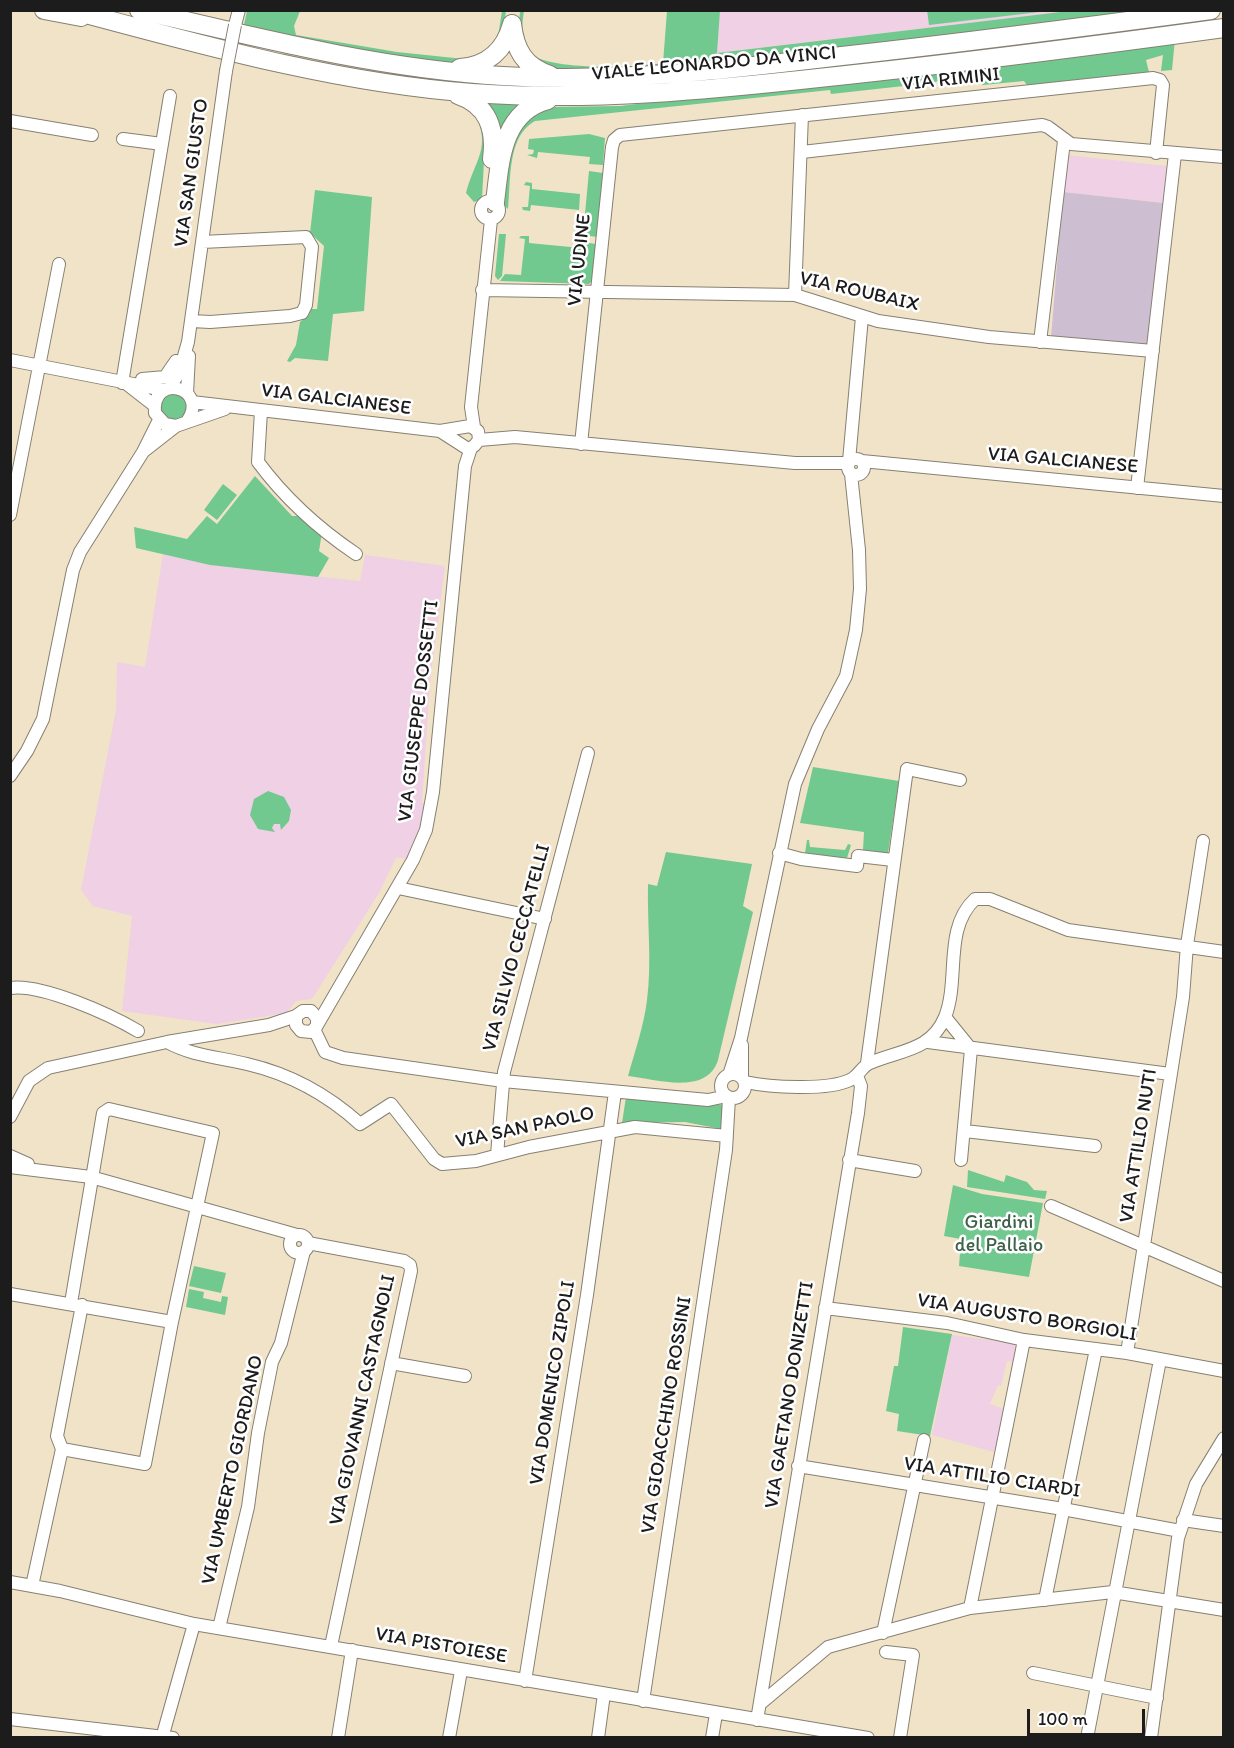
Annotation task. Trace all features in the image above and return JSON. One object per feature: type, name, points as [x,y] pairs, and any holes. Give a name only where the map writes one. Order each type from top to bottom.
[{"type":"highway","points":[[44,10],[100,18]]},
{"type":"highway","name":"VIALE LEONARDO DA VINCI","points":[[71,10],[300,66],[436,89],[570,97],[644,96],[759,85],[979,61],[1224,28]]},
{"type":"highway","name":"VIALE LEONARDO DA VINCI","points":[[139,10],[310,49],[423,69],[484,75],[566,78],[672,75],[724,70],[977,42],[1211,10]]},
{"type":"highway","points":[[423,69],[470,67],[484,62],[505,44],[512,17]]},
{"type":"highway","points":[[512,17],[516,47],[526,62],[542,72],[566,78]]},
{"type":"highway","points":[[436,89],[471,99],[482,109],[489,121],[494,146],[491,208]]},
{"type":"highway","points":[[491,208],[504,144],[515,122],[532,106],[570,97]]},
{"type":"street","name":"VIA SAN GIUSTO","points":[[167,389],[180,370],[192,321],[225,71],[239,10]]},
{"type":"street","name":"VIA RIMINI","points":[[671,129],[1157,78],[1163,85],[1156,153]]},
{"type":"street","points":[[124,384],[170,96]]},
{"type":"street","points":[[795,295],[802,115]]},
{"type":"street","points":[[10,121],[92,135]]},
{"type":"street","points":[[802,152],[1042,125],[1048,127],[1064,141],[1156,153],[1224,157]]},
{"type":"street","name":"VIA UDINE","points":[[581,444],[614,140],[625,133],[671,129]]},
{"type":"street","points":[[123,139],[162,144]]},
{"type":"street","points":[[1040,342],[1064,141]]},
{"type":"street","points":[[1137,488],[1175,154]]},
{"type":"street","points":[[467,436],[491,208]]},
{"type":"street","points":[[192,321],[210,322],[295,316],[305,308],[307,296],[312,247],[306,237],[202,242]]},
{"type":"street","points":[[10,515],[41,366],[58,264]]},
{"type":"street","name":"VIA ROUBAIX","points":[[482,290],[795,295],[862,317],[989,338],[1153,351]]},
{"type":"street","points":[[727,1136],[726,1094],[723,1080],[729,1075],[741,1038],[795,784],[818,729],[846,676],[856,630],[860,584],[855,426],[862,317]]},
{"type":"street","name":"VIA SAN GIUSTO","points":[[188,342],[189,397]]},
{"type":"street","points":[[124,384],[135,379],[165,377],[188,342]]},
{"type":"street","name":"VIA GALCIANESE","points":[[10,360],[124,384],[167,389],[228,408],[440,431],[467,436],[515,437],[819,464],[898,466],[1224,496]]},
{"type":"street","points":[[124,384],[154,406],[159,420],[182,423],[193,411],[189,397]]},
{"type":"street","points":[[154,406],[157,398],[167,389]]},
{"type":"street","name":"VIA GALCIANESE","points":[[143,452],[182,423],[228,408]]},
{"type":"street","points":[[261,411],[258,462],[309,518],[356,554]]},
{"type":"street","name":"VIA GALCIANESE","points":[[10,776],[27,751],[43,719],[73,570],[80,552],[143,452],[159,420]]},
{"type":"street","name":"VIA GIUSEPPE DOSSETTI","points":[[315,1027],[398,888],[422,842],[433,792],[467,436]]},
{"type":"street","name":"VIA SILVIO CECCATELLI","points":[[497,1155],[503,1081],[588,753]]},
{"type":"street","points":[[729,1075],[744,1084],[769,1087],[833,1084],[857,1076],[867,1063],[907,769],[960,780]]},
{"type":"street","points":[[1187,945],[1203,841]]},
{"type":"street","points":[[779,853],[801,859],[857,866],[858,856],[893,860]]},
{"type":"street","points":[[398,888],[545,919]]},
{"type":"street","points":[[928,1042],[945,1017],[957,933],[961,918],[975,898],[990,899],[1068,930],[1224,952]]},
{"type":"street","name":"VIA ATTILIO NUTI","points":[[1127,1353],[1183,996],[1187,945]]},
{"type":"street","points":[[10,988],[31,990],[99,1010],[138,1031]]},
{"type":"street","points":[[10,1118],[29,1082],[48,1068],[167,1042],[296,1021],[303,1011],[311,1012],[327,1007]]},
{"type":"street","points":[[311,1012],[317,1018],[315,1027],[320,1047],[331,1055],[503,1081],[696,1098],[712,1094],[738,1097],[744,1084],[741,1038]]},
{"type":"street","points":[[945,1017],[971,1049],[961,1160]]},
{"type":"street","points":[[296,1021],[303,1032],[315,1027]]},
{"type":"street","name":"VIA SAN PAOLO","points":[[167,1042],[184,1052],[275,1070],[322,1094],[360,1124],[391,1104],[439,1163],[476,1161],[609,1130],[658,1128],[727,1136]]},
{"type":"street","points":[[867,1063],[928,1042],[1170,1074]]},
{"type":"street","name":"VIA GAETANO DONIZETTI","points":[[756,1720],[861,1086],[857,1076]]},
{"type":"street","name":"VIA DOMENICO ZIPOLI","points":[[525,1681],[587,1295],[615,1092]]},
{"type":"street","points":[[32,1586],[62,1449],[57,1436],[76,1304],[90,1177],[102,1114],[106,1110],[213,1133],[172,1322],[145,1464],[62,1449]]},
{"type":"street","points":[[965,1131],[1095,1146]]},
{"type":"street","name":"VIA GIOACCHINO ROSSINI","points":[[643,1701],[727,1136]]},
{"type":"street","points":[[10,1156],[50,1170]]},
{"type":"street","points":[[849,1160],[915,1171]]},
{"type":"street","points":[[10,1167],[50,1170],[90,1177],[257,1225],[277,1228],[294,1238],[304,1237],[306,1247]]},
{"type":"street","points":[[1051,1206],[1224,1281]]},
{"type":"street","name":"VIA GIOVANNI CASTAGNOLI","points":[[306,1247],[404,1261],[410,1265],[411,1272],[331,1646]]},
{"type":"street","name":"VIA UMBERTO GIORDANO","points":[[219,1628],[248,1507],[258,1433],[272,1362],[281,1343],[306,1247]]},
{"type":"street","points":[[10,1294],[172,1322]]},
{"type":"street","name":"VIA AUGUSTO BORGIOLI","points":[[825,1308],[947,1323],[1024,1340],[1127,1353],[1224,1371]]},
{"type":"street","points":[[969,1608],[1024,1340]]},
{"type":"street","points":[[1045,1600],[1096,1349]]},
{"type":"street","points":[[1087,1737],[1095,1684],[1160,1360]]},
{"type":"street","points":[[391,1363],[465,1376]]},
{"type":"street","points":[[1151,1737],[1182,1525],[1196,1484],[1224,1438]]},
{"type":"street","points":[[883,1633],[924,1440]]},
{"type":"street","name":"VIA ATTILIO CIARDI","points":[[798,1466],[1127,1520],[1224,1526]]},
{"type":"street","name":"VIA PISTOIESE","points":[[10,1582],[194,1624],[756,1720],[830,1735],[868,1737]]},
{"type":"street","points":[[760,1704],[828,1647],[969,1608],[1113,1592],[1224,1610]]},
{"type":"street","points":[[10,1719],[76,1732],[166,1737],[194,1624]]},
{"type":"street","points":[[338,1737],[352,1650]]},
{"type":"street","points":[[886,1652],[913,1655],[900,1737]]},
{"type":"street","points":[[450,1737],[461,1671]]},
{"type":"street","points":[[1033,1673],[1157,1698]]},
{"type":"street","points":[[598,1737],[604,1694]]},
{"type":"street","points":[[712,1737],[716,1714]]},
{"type":"shaded area","points":[[720,11],[1069,11],[717,53]]},
{"type":"shaded area","points":[[1068,155],[1167,166],[1163,203],[1063,192]]},
{"type":"shaded area","points":[[1063,192],[1163,203],[1149,345],[1051,337]]},
{"type":"shaded area","points":[[163,554],[210,565],[360,581],[365,555],[445,566],[430,683],[422,802],[425,805],[417,839],[407,858],[396,858],[379,893],[312,999],[296,1001],[286,1013],[217,1024],[122,1011],[132,916],[93,906],[81,890],[116,710],[117,662],[145,667]]},
{"type":"shaded area","points":[[952,1335],[1015,1343],[1015,1362],[1007,1361],[1001,1386],[998,1385],[990,1404],[1004,1409],[994,1452],[932,1435]]},
{"type":"green space","points":[[927,10],[1048,10],[1048,11],[929,25]]},
{"type":"green space","points":[[247,11],[300,11],[294,26],[296,35],[397,52],[464,59],[480,56],[497,43],[502,11],[506,11],[501,44],[488,57],[468,64],[360,53],[243,29]]},
{"type":"green space","points":[[520,11],[524,11],[522,32],[525,47],[537,58],[571,65],[633,66],[663,63],[667,11],[720,11],[717,53],[1069,11],[1158,11],[962,39],[673,70],[548,69],[536,66],[528,61],[520,48],[518,30]]},
{"type":"green space","points":[[1175,39],[1172,70],[1161,71],[1163,55],[1146,60],[1149,72],[1027,85],[1024,81],[983,85],[965,76],[958,76],[931,83],[831,94],[830,90],[535,121],[519,137],[515,148],[510,172],[508,209],[501,202],[519,121],[547,107],[620,106]]},
{"type":"green space","points":[[479,98],[525,100],[501,139]]},
{"type":"green space","points":[[475,114],[486,122],[482,199],[474,202],[466,193],[482,146],[480,126]]},
{"type":"green space","points":[[589,134],[605,138],[603,165],[589,164],[590,157],[538,152],[537,158],[527,155],[533,154],[534,150],[528,149],[529,139]]},
{"type":"green space","points":[[589,171],[603,173],[597,237],[583,235]]},
{"type":"green space","points":[[526,182],[532,183],[532,189],[580,194],[579,210],[531,205],[530,211],[523,210],[522,207],[528,207],[530,186],[524,185]]},
{"type":"green space","points":[[315,190],[372,197],[364,311],[333,314],[328,361],[295,358],[290,362],[287,361],[296,345],[300,322],[309,315],[311,309],[317,309],[324,246],[310,233]]},
{"type":"green space","points":[[499,234],[506,234],[502,276],[498,280],[495,276]]},
{"type":"green space","points":[[529,236],[529,243],[581,248],[583,242],[596,244],[592,281],[589,284],[500,281],[505,274],[521,275],[525,239],[519,238]]},
{"type":"green space","points":[[174,393],[184,397],[188,407],[184,417],[174,421],[164,417],[160,407],[164,397]]},
{"type":"green space","points":[[255,476],[292,516],[302,516],[322,532],[319,551],[329,558],[318,577],[210,565],[136,548],[134,527],[187,539],[207,516],[217,524]]},
{"type":"green space","points":[[223,484],[237,495],[217,520],[204,510]]},
{"type":"green space","points":[[813,767],[899,781],[888,853],[863,850],[864,832],[800,823]]},
{"type":"green space","points":[[268,791],[284,797],[291,810],[289,821],[281,830],[280,824],[274,824],[272,828],[275,832],[258,829],[250,815],[254,799]]},
{"type":"green space","points":[[807,840],[809,840],[810,847],[845,850],[848,844],[851,845],[847,858],[805,853]]},
{"type":"green space","points":[[666,852],[752,864],[743,906],[753,912],[718,1060],[712,1071],[692,1082],[666,1082],[628,1076],[642,1028],[647,1000],[648,884],[657,886]]},
{"type":"green space","points":[[626,1097],[725,1105],[721,1129],[685,1122],[622,1123]]},
{"type":"green space","points":[[968,1170],[1004,1182],[1006,1175],[1027,1182],[1034,1190],[1047,1191],[1045,1199],[967,1187]]},
{"type":"green space","name":"Giardini del Pallaio","points":[[953,1185],[982,1194],[1043,1203],[1029,1277],[959,1266],[961,1239],[944,1236]]},
{"type":"green space","points":[[194,1266],[226,1273],[221,1293],[189,1286]]},
{"type":"green space","points":[[189,1289],[204,1292],[203,1298],[221,1302],[222,1296],[228,1297],[225,1315],[186,1307]]},
{"type":"green space","points":[[903,1327],[952,1334],[930,1436],[897,1431],[899,1414],[886,1411],[894,1366],[898,1366]]}]
